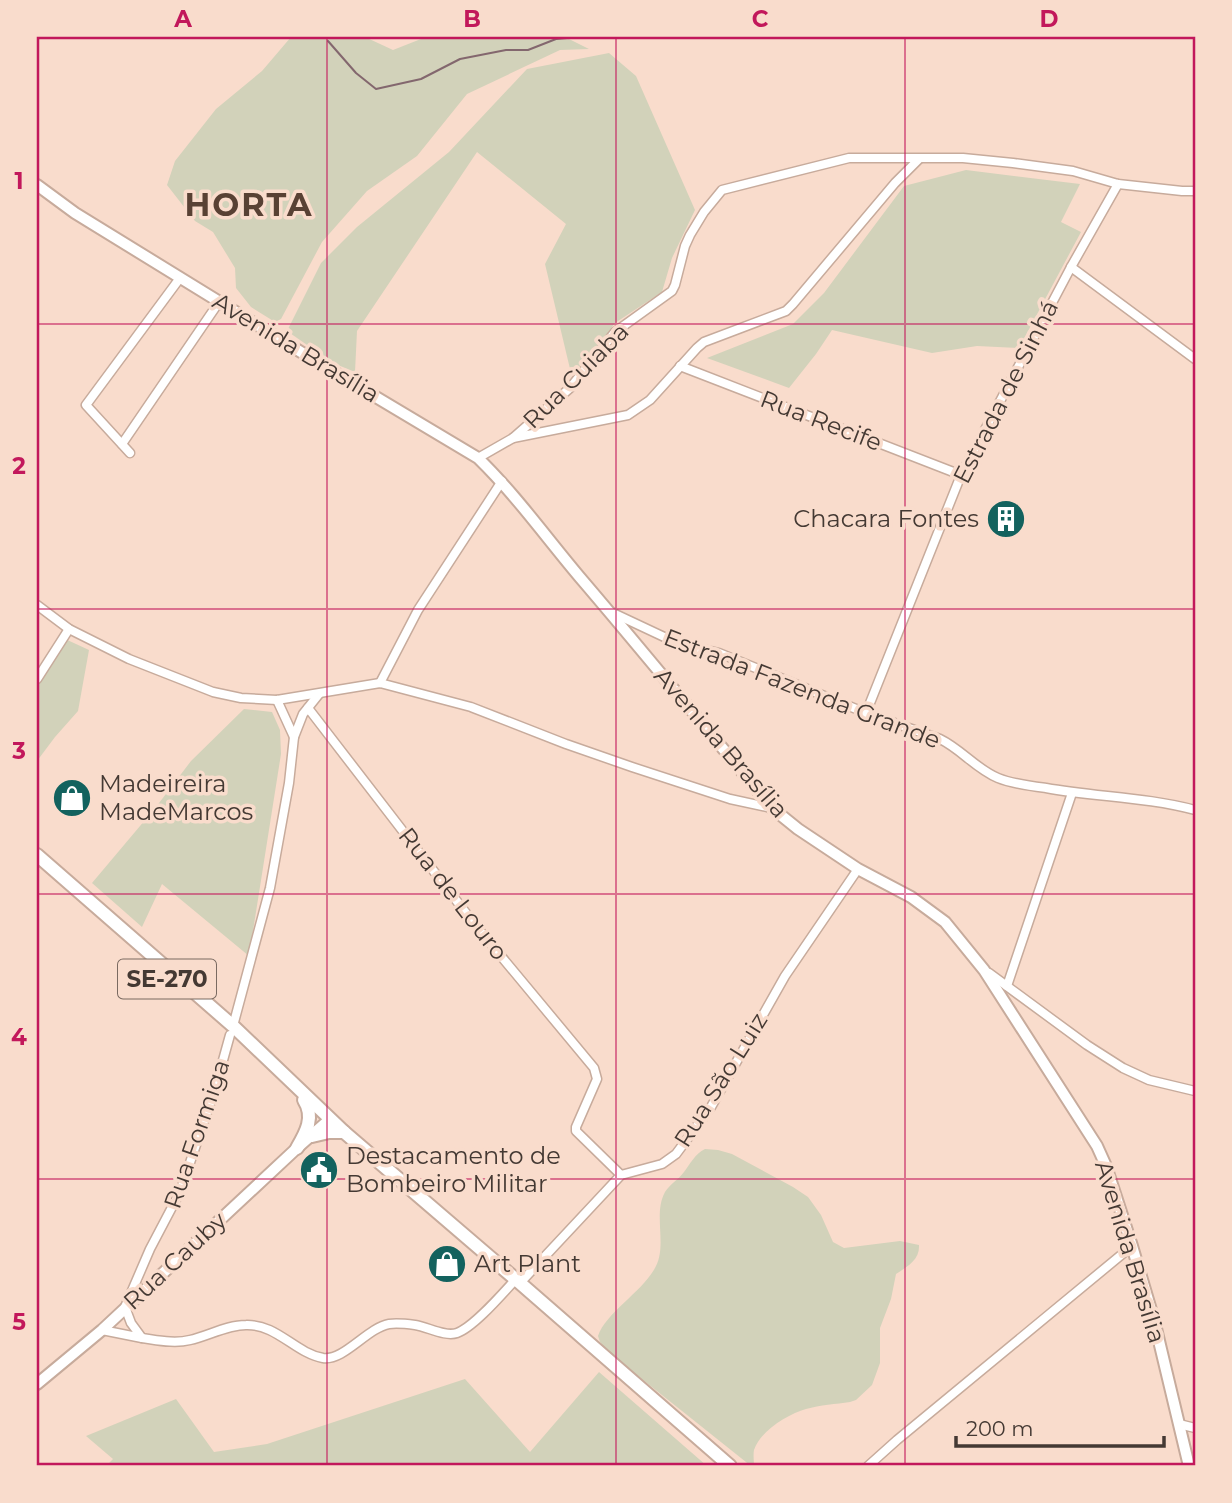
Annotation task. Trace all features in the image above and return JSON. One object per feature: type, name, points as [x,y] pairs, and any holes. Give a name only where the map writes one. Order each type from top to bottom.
[{"type":"main road","name":"Avenida Brasília","points":[[37,185],[75,213],[478,458],[502,481],[772,808],[797,829],[858,869],[911,897],[945,922],[984,970],[1097,1146],[1106,1166],[1154,1320],[1189,1466]]},
{"type":"main road","name":"SE-270","points":[[37,855],[232,1030],[304,1100],[320,1110]]},
{"type":"main road","name":"SE-270","points":[[37,864],[289,1078],[344,1132],[730,1466]]},
{"type":"main road","points":[[297,1148],[309,1125],[309,1113],[304,1100]]},
{"type":"main road","name":"Rua Cauby","points":[[37,1384],[102,1330],[330,1119]]},
{"type":"main road","points":[[312,1136],[344,1132]]},
{"type":"street","name":"Rua Cuiaba","points":[[513,438],[569,388],[615,332],[672,291],[685,246],[704,212],[722,190],[849,158],[963,158],[1063,169],[1118,184],[1195,191]]},
{"type":"street","points":[[478,458],[513,438],[628,415],[650,400],[704,342],[790,308],[895,183],[919,159]]},
{"type":"street","name":"Estrada de Sinhá","points":[[866,713],[961,475],[1118,184]]},
{"type":"street","points":[[1071,267],[1195,359]]},
{"type":"street","points":[[131,453],[86,405],[180,278]]},
{"type":"street","points":[[122,444],[219,302]]},
{"type":"street","name":"Rua Recife","points":[[680,366],[961,475]]},
{"type":"street","points":[[380,683],[418,610],[502,481]]},
{"type":"street","points":[[37,605],[69,629],[129,659],[213,692],[241,698],[277,699],[380,683],[471,707],[632,767],[720,796],[772,808]]},
{"type":"street","name":"Estrada Fazenda Grande","points":[[610,612],[677,643],[719,653],[866,713],[940,739],[1000,779],[1072,793],[1140,800],[1195,810]]},
{"type":"street","points":[[37,679],[69,629]]},
{"type":"street","name":"Rua Formiga","points":[[125,1307],[150,1249],[180,1192],[215,1089],[270,888],[295,737],[301,720],[319,694]]},
{"type":"street","points":[[277,699],[295,737]]},
{"type":"street","name":"Rua de Louro","points":[[308,708],[476,926],[594,1068],[597,1079],[576,1127],[578,1134],[621,1175]]},
{"type":"street","points":[[1007,986],[1072,793]]},
{"type":"street","name":"Rua São Luiz","points":[[621,1175],[662,1164],[676,1154],[714,1102],[785,976],[858,869]]},
{"type":"street","points":[[984,970],[1123,1068],[1149,1080],[1195,1091]]},
{"type":"street","points":[[102,1330],[177,1342],[250,1325],[269,1329],[316,1356],[330,1358],[387,1325],[415,1325],[448,1334],[458,1333],[518,1281],[621,1175]]},
{"type":"street","points":[[868,1466],[1132,1245]]},
{"type":"street","points":[[125,1307],[131,1323],[142,1338]]},
{"type":"street","points":[[1179,1424],[1195,1427]]},
{"type":"green space","points":[[291,37],[365,37],[393,50],[426,37],[565,37],[589,49],[560,50],[467,94],[417,156],[367,191],[322,242],[281,319],[275,322],[251,307],[236,288],[235,268],[213,232],[195,221],[167,185],[175,161],[216,109],[262,71]]},
{"type":"green space","points":[[609,53],[636,76],[695,210],[672,258],[662,292],[615,323],[576,376],[571,373],[545,264],[566,224],[477,152],[357,331],[355,372],[333,363],[287,331],[321,263],[357,227],[449,152],[527,69]]},
{"type":"green space","points":[[966,170],[1080,184],[1061,222],[1081,232],[1019,348],[977,346],[932,353],[832,330],[789,388],[707,358],[793,324],[824,293],[904,186]]},
{"type":"green space","points":[[63,638],[89,650],[78,711],[37,761],[37,682]]},
{"type":"green space","points":[[244,709],[272,712],[280,730],[281,754],[249,956],[162,884],[142,927],[92,883],[191,761]]},
{"type":"green space","points":[[705,1149],[732,1154],[808,1197],[821,1215],[833,1242],[844,1248],[900,1241],[919,1245],[915,1259],[896,1274],[891,1299],[880,1328],[880,1363],[872,1385],[856,1400],[806,1409],[776,1424],[757,1443],[754,1466],[608,1352],[598,1336],[609,1318],[643,1284],[656,1266],[660,1248],[660,1210],[665,1192]]},
{"type":"green space","points":[[599,1372],[707,1466],[106,1466],[113,1459],[86,1436],[176,1399],[214,1452],[267,1444],[465,1379],[530,1452]]},
{"type":"waterway","points":[[328,41],[356,73],[376,89],[421,79],[460,59],[506,50],[528,50],[556,39],[578,37]]},
{"type":"place","name":"Chacara Fontes","points":[[1006,519]]},
{"type":"place","name":"Madeireira MadeMarcos","points":[[72,798]]},
{"type":"place","name":"Destacamento de Bombeiro Militar","points":[[319,1170]]},
{"type":"place","name":"Art Plant","points":[[447,1264]]},
{"type":"district","name":"HORTA","points":[[249,205]]}]
